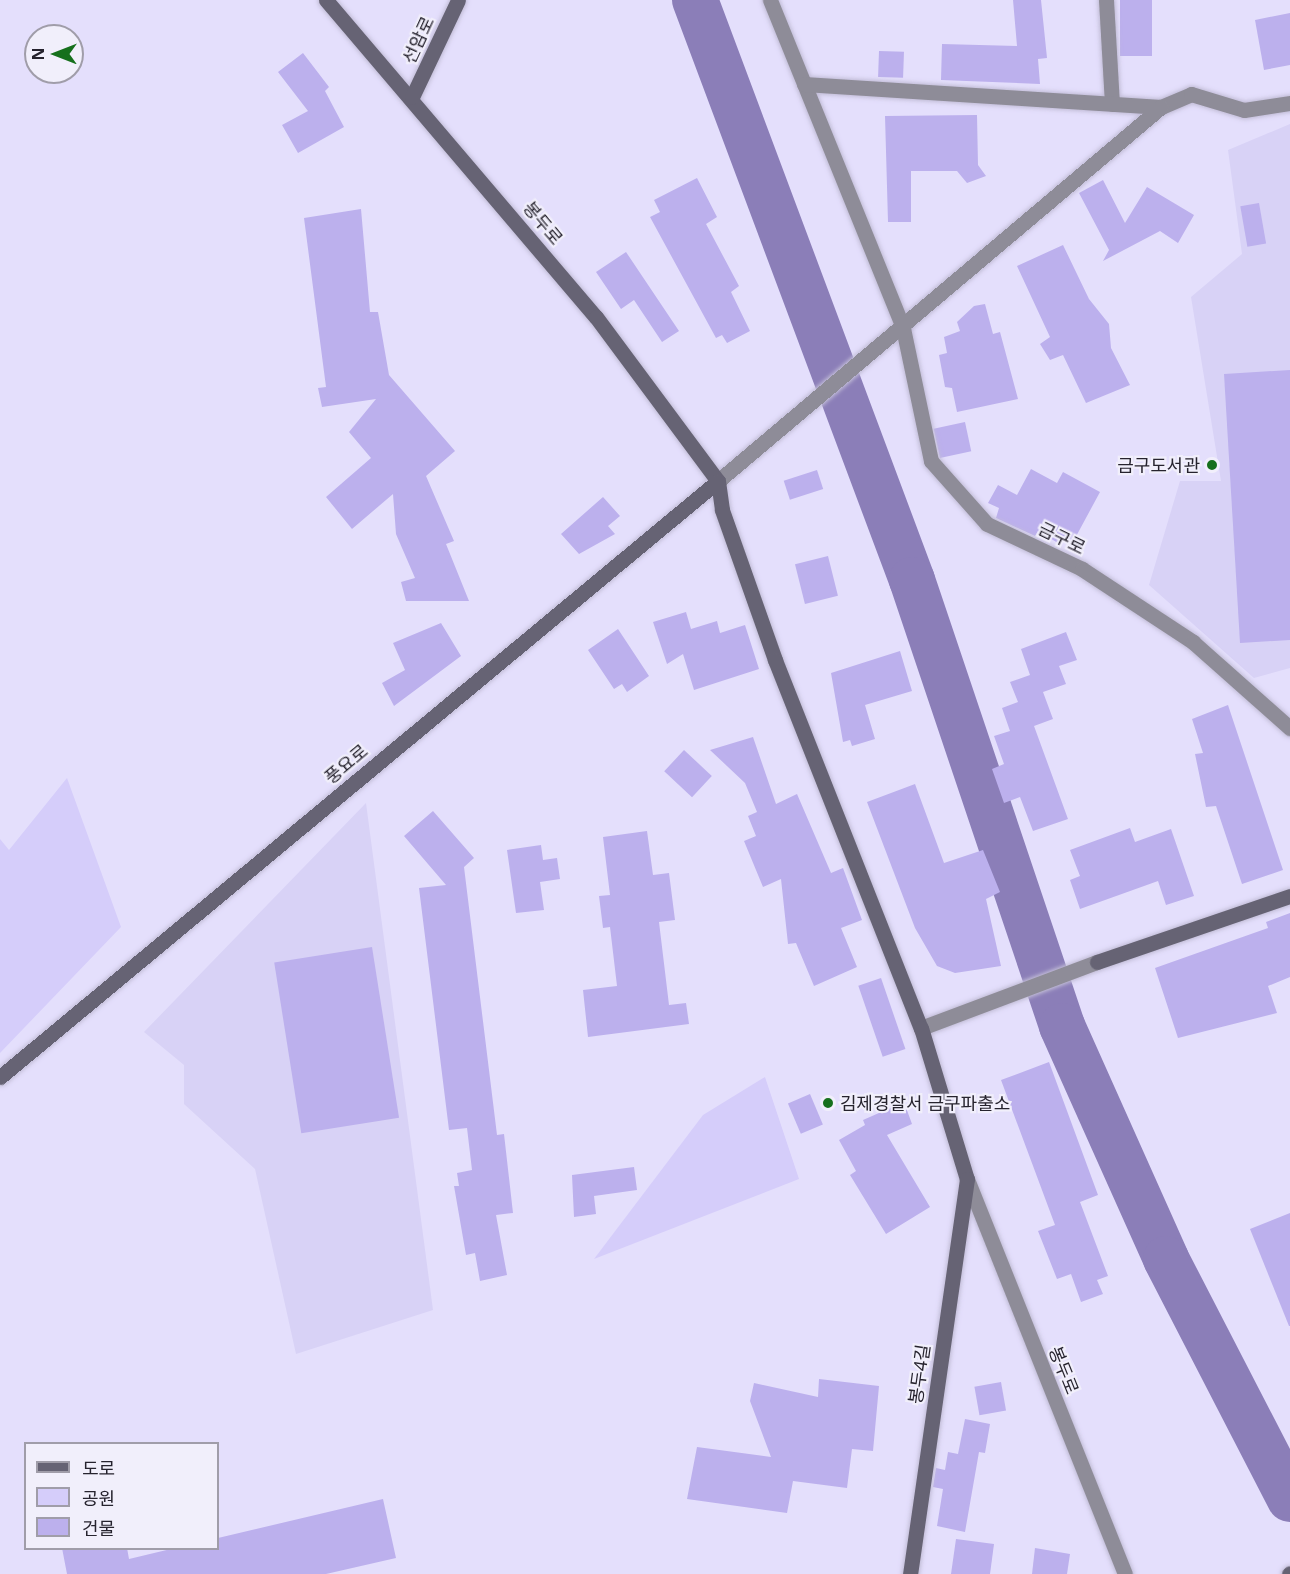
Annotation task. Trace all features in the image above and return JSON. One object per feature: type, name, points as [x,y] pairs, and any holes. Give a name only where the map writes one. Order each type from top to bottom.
[{"type":"main road","name":"봉두로","points":[[326,0],[412,97],[596,317],[718,481]]},
{"type":"main road","name":"선암로","points":[[412,97],[458,0]]},
{"type":"main road","points":[[718,481],[722,510],[776,660],[921,1028],[967,1179]]},
{"type":"main road","name":"풍요로","points":[[0,1077],[718,481]]},
{"type":"main road","points":[[1097,962],[1290,896]]},
{"type":"main road","name":"봉두4길","points":[[910,1574],[967,1179]]},
{"type":"street","name":"금구로","points":[[770,0],[897,331],[931,461],[987,524],[1082,569],[1193,642],[1290,728]]},
{"type":"street","points":[[1106,0],[1112,104]]},
{"type":"street","points":[[804,84],[1161,107]]},
{"type":"street","points":[[718,481],[1161,107],[1191,94],[1244,110],[1290,103]]},
{"type":"street","points":[[921,1028],[1097,962]]},
{"type":"street","name":"봉두로","points":[[967,1179],[1125,1574]]},
{"type":"shaded area","points":[[1290,124],[1290,668],[1254,678],[1149,585],[1180,481],[1221,481],[1191,297],[1242,254],[1228,150]]},
{"type":"shaded area","points":[[366,803],[433,1310],[296,1354],[255,1169],[184,1104],[184,1065],[144,1032]]},
{"type":"green space","points":[[67,778],[121,927],[0,1053],[0,839],[9,850]]},
{"type":"green space","points":[[765,1077],[799,1179],[594,1259],[703,1115]]},
{"type":"building","points":[[1013,0],[1041,0],[1047,58],[1038,59],[1040,84],[941,80],[942,44],[1017,46]]},
{"type":"building","points":[[1120,0],[1152,0],[1152,56],[1120,56]]},
{"type":"building","points":[[1290,13],[1290,65],[1264,70],[1255,20]]},
{"type":"building","points":[[879,51],[904,52],[903,78],[878,77]]},
{"type":"building","points":[[303,53],[329,87],[325,91],[344,127],[298,153],[282,125],[308,111],[278,72]]},
{"type":"building","points":[[977,115],[978,165],[986,176],[967,183],[957,171],[911,171],[911,222],[888,222],[885,116]]},
{"type":"building","points":[[697,178],[717,217],[706,224],[739,286],[731,292],[750,331],[727,343],[722,335],[716,338],[650,217],[660,212],[654,200]]},
{"type":"building","points":[[1103,180],[1125,223],[1147,187],[1194,215],[1178,243],[1160,231],[1103,261],[1109,250],[1079,193]]},
{"type":"building","points":[[1259,203],[1266,243],[1247,247],[1240,206]]},
{"type":"building","points":[[361,209],[370,312],[378,312],[389,375],[455,451],[426,476],[454,541],[446,544],[469,601],[406,601],[401,582],[415,578],[396,534],[393,494],[352,529],[326,497],[371,458],[349,432],[376,399],[322,407],[318,388],[326,387],[304,218]]},
{"type":"building","points":[[1063,245],[1089,299],[1109,324],[1111,348],[1130,385],[1086,403],[1063,355],[1050,360],[1040,344],[1050,337],[1017,266]]},
{"type":"building","points":[[626,252],[679,331],[662,342],[634,300],[621,309],[596,272]]},
{"type":"building","points":[[985,304],[993,334],[1000,332],[1018,399],[957,412],[952,388],[945,387],[939,355],[947,353],[944,337],[960,331],[957,322],[974,306]]},
{"type":"building","points":[[1290,370],[1290,640],[1240,643],[1224,374]]},
{"type":"building","points":[[965,422],[971,451],[940,458],[934,429]]},
{"type":"building","points":[[1031,469],[1057,483],[1063,472],[1100,492],[1073,542],[1065,537],[1058,543],[1038,531],[1035,536],[996,518],[999,508],[988,503],[998,485],[1017,495]]},
{"type":"building","points":[[817,470],[823,489],[790,500],[784,481]]},
{"type":"building","points":[[603,497],[620,516],[608,526],[615,534],[579,554],[561,534]]},
{"type":"building","points":[[828,556],[838,596],[805,604],[795,564]]},
{"type":"building","points":[[686,612],[691,629],[717,621],[720,633],[745,625],[759,669],[694,690],[683,654],[667,664],[653,622]]},
{"type":"building","points":[[441,623],[461,656],[394,706],[382,683],[405,670],[393,643]]},
{"type":"building","points":[[618,629],[649,676],[627,692],[622,684],[614,689],[588,650]]},
{"type":"building","points":[[1066,632],[1077,660],[1059,666],[1066,684],[1043,692],[1053,719],[1034,726],[1068,819],[1033,831],[1020,797],[1004,803],[992,769],[1004,764],[994,736],[1010,731],[1002,708],[1018,702],[1010,682],[1030,675],[1021,649]]},
{"type":"building","points":[[900,651],[912,691],[865,705],[875,739],[852,746],[850,740],[843,742],[831,673]]},
{"type":"building","points":[[1228,705],[1283,870],[1242,884],[1216,806],[1206,807],[1195,754],[1203,753],[1192,719]]},
{"type":"building","points":[[753,737],[776,804],[797,794],[831,873],[843,868],[862,920],[841,928],[857,967],[814,986],[796,943],[788,944],[781,879],[763,887],[744,841],[756,836],[748,816],[757,812],[745,783],[710,750]]},
{"type":"building","points":[[684,750],[712,776],[692,797],[664,771]]},
{"type":"building","points":[[915,784],[944,863],[983,850],[1000,892],[986,899],[1001,966],[955,973],[937,966],[915,928],[867,802]]},
{"type":"building","points":[[433,811],[474,858],[464,867],[497,1135],[504,1134],[513,1213],[496,1215],[507,1275],[480,1281],[475,1253],[466,1255],[454,1186],[459,1186],[457,1173],[472,1170],[467,1128],[449,1130],[419,888],[446,885],[404,836]]},
{"type":"building","points":[[1130,828],[1135,842],[1171,829],[1194,896],[1166,905],[1158,881],[1080,909],[1070,880],[1080,876],[1070,850]]},
{"type":"building","points":[[647,831],[653,875],[669,873],[675,920],[659,922],[669,1005],[686,1003],[689,1024],[588,1037],[583,990],[617,986],[610,927],[603,928],[599,896],[610,895],[603,837]]},
{"type":"building","points":[[541,845],[543,860],[557,858],[560,879],[540,882],[544,910],[516,913],[507,850]]},
{"type":"building","points":[[1290,913],[1290,977],[1268,986],[1277,1013],[1178,1038],[1155,968],[1268,928],[1266,922]]},
{"type":"building","points":[[372,947],[399,1118],[301,1133],[274,962]]},
{"type":"building","points":[[881,978],[905,1049],[883,1057],[858,986]]},
{"type":"building","points":[[1049,1062],[1098,1195],[1080,1202],[1108,1276],[1097,1280],[1103,1294],[1081,1302],[1071,1274],[1057,1279],[1038,1231],[1055,1225],[1001,1080]]},
{"type":"building","points":[[810,1094],[823,1124],[801,1134],[788,1103]]},
{"type":"building","points":[[904,1102],[912,1124],[887,1135],[930,1207],[886,1234],[850,1175],[856,1171],[839,1140],[865,1125],[863,1120]]},
{"type":"building","points":[[634,1167],[637,1190],[594,1196],[596,1214],[574,1217],[572,1175]]},
{"type":"building","points":[[1290,1213],[1290,1326],[1289,1326],[1250,1229]]},
{"type":"building","points":[[819,1379],[879,1386],[873,1451],[852,1449],[847,1488],[793,1481],[787,1513],[687,1499],[697,1447],[771,1457],[750,1401],[754,1383],[818,1397]]},
{"type":"building","points":[[1001,1382],[1006,1411],[979,1415],[974,1387]]},
{"type":"building","points":[[965,1419],[990,1424],[985,1453],[979,1452],[965,1532],[937,1526],[943,1489],[933,1487],[936,1468],[945,1470],[948,1452],[958,1454]]},
{"type":"building","points":[[383,1499],[396,1558],[326,1574],[67,1574],[62,1550],[127,1550],[129,1559],[167,1550],[219,1550],[219,1538]]},
{"type":"building","points":[[956,1539],[994,1544],[990,1574],[951,1574]]},
{"type":"building","points":[[1035,1548],[1070,1554],[1067,1574],[1032,1574]]},
{"type":"waterway","points":[[695,0],[912,580],[1062,1026],[1166,1259],[1290,1499]]},
{"type":"place","name":"금구도서관","points":[[1212,465]]},
{"type":"place","name":"김제경찰서 금구파출소","points":[[828,1103]]}]
